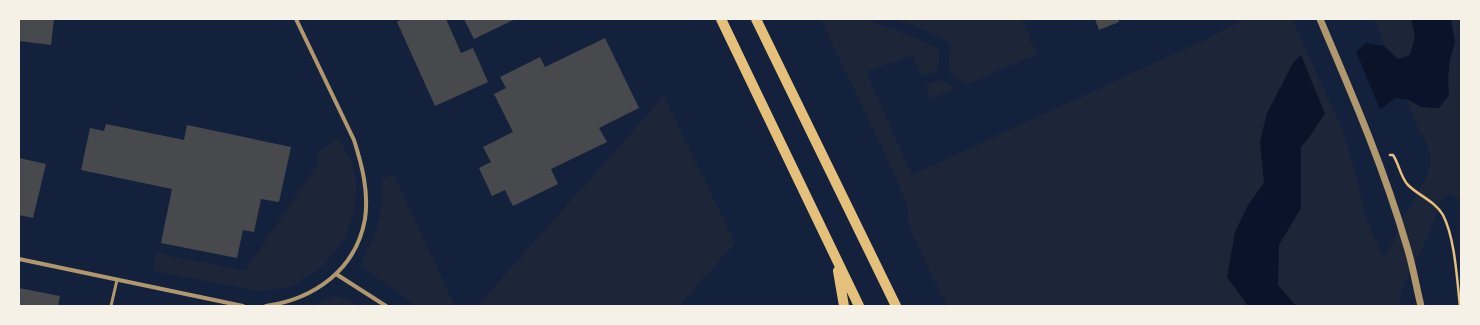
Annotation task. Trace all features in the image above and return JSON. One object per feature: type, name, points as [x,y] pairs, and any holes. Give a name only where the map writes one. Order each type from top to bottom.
[{"type":"main road","points":[[721,19],[859,306]]},
{"type":"main road","points":[[756,19],[896,306]]},
{"type":"main road","points":[[833,252],[841,285],[844,306]]},
{"type":"street","points":[[266,306],[282,304],[297,299],[311,292],[336,274],[347,262],[355,248],[361,234],[365,218],[365,181],[361,160],[354,140],[296,19]]},
{"type":"street","points":[[1320,19],[1377,156],[1407,248],[1421,306]]},
{"type":"street","points":[[19,259],[243,306]]},
{"type":"street","points":[[336,274],[386,306]]},
{"type":"lane","points":[[111,306],[117,280]]},
{"type":"path","points":[[1377,156],[1393,155],[1407,184],[1434,204],[1442,214],[1447,226],[1451,244],[1460,306]]},
{"type":"shaded area","points":[[821,19],[870,19],[876,23],[938,48],[939,57],[936,69],[933,72],[922,76],[912,55],[866,72],[912,175],[1206,39],[1244,19],[1291,19],[1342,129],[1355,171],[1365,214],[1382,255],[1384,255],[1390,247],[1400,224],[1427,176],[1430,165],[1430,156],[1427,143],[1416,124],[1374,19],[1461,19],[1461,204],[1457,197],[1450,194],[1444,197],[1429,235],[1402,287],[1399,306],[947,306],[912,233],[907,214],[908,208],[898,182]]},
{"type":"shaded area","points":[[895,19],[1022,19],[1037,54],[968,84],[950,73],[950,44],[931,33]]},
{"type":"shaded area","points":[[1411,19],[1451,19],[1455,43],[1450,59],[1448,79],[1449,95],[1439,108],[1421,107],[1409,100],[1396,98],[1380,109],[1356,52],[1366,43],[1384,46],[1398,59],[1410,55],[1415,36]]},
{"type":"shaded area","points":[[1301,55],[1325,114],[1301,147],[1301,208],[1279,245],[1278,285],[1296,306],[1248,306],[1227,277],[1235,232],[1248,205],[1264,183],[1260,142],[1267,113],[1293,63]]},
{"type":"shaded area","points":[[941,79],[956,89],[931,99],[925,85]]},
{"type":"shaded area","points":[[664,96],[735,243],[679,306],[477,306]]},
{"type":"shaded area","points":[[338,138],[352,162],[357,186],[355,208],[344,240],[324,265],[293,286],[259,291],[153,271],[156,253],[245,271],[318,163],[317,153]]},
{"type":"shaded area","points":[[394,175],[455,306],[417,306],[360,266],[377,229],[383,199],[381,179]]},
{"type":"shaded area","points":[[333,296],[341,297],[358,306],[314,306]]},
{"type":"building","points":[[19,19],[54,19],[51,45],[19,41]]},
{"type":"building","points":[[402,19],[446,19],[461,53],[473,48],[488,82],[435,106],[397,22]]},
{"type":"building","points":[[464,19],[515,19],[474,39]]},
{"type":"building","points":[[1095,19],[1118,19],[1119,22],[1099,30]]},
{"type":"building","points":[[605,38],[639,108],[599,128],[607,142],[551,169],[558,184],[513,206],[505,190],[492,196],[479,168],[491,162],[483,147],[513,132],[494,94],[506,88],[500,77],[540,57],[545,67]]},
{"type":"building","points":[[106,124],[184,140],[187,125],[291,147],[279,202],[261,199],[254,232],[243,230],[237,258],[161,243],[172,189],[81,170],[90,128],[104,131]]},
{"type":"building","points":[[19,158],[46,164],[33,218],[19,215]]},
{"type":"building","points":[[19,288],[60,296],[58,306],[19,306]]}]
